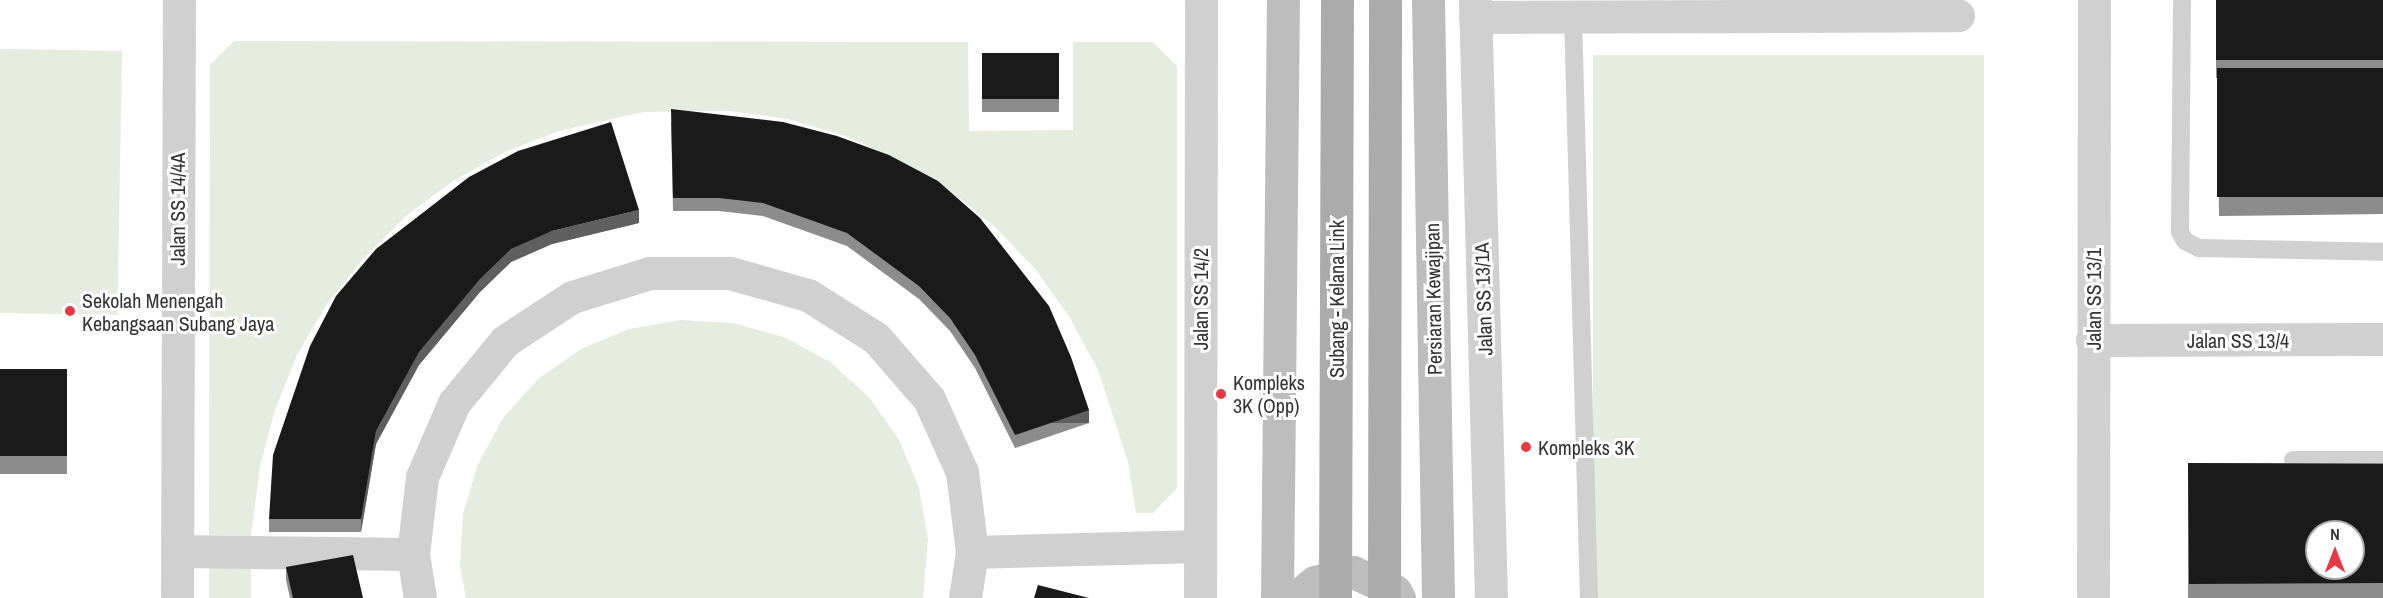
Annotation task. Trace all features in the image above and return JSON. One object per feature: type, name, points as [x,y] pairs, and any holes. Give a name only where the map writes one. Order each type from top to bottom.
[{"type":"main road","points":[[1277,598],[1283,0]]},
{"type":"main road","name":"Subang - Kelana Link","points":[[1335,598],[1337,0]]},
{"type":"main road","points":[[1384,598],[1385,0]]},
{"type":"main road","name":"Persiaran Kewajipan","points":[[1428,0],[1438,598]]},
{"type":"main road","points":[[1295,598],[1315,582],[1353,572],[1395,591],[1399,598]]},
{"type":"street","name":"Jalan SS 14/4A","points":[[177,598],[179,0]]},
{"type":"street","name":"Jalan SS 14/2","points":[[1200,598],[1201,0]]},
{"type":"street","name":"Jalan SS 13/1","points":[[2093,598],[2094,0]]},
{"type":"street","points":[[1475,8],[1573,16],[1958,7]]},
{"type":"street","name":"Jalan SS 13/1A","points":[[1475,8],[1491,598]]},
{"type":"street","points":[[420,598],[413,554],[422,477],[454,403],[505,341],[572,297],[650,273],[730,273],[808,295],[876,338],[929,399],[962,472],[972,552],[965,598]]},
{"type":"street","name":"Jalan SS 13/4","points":[[2092,340],[2383,339]]},
{"type":"street","points":[[972,552],[1200,546]]},
{"type":"street","points":[[177,551],[413,554]]},
{"type":"lane","points":[[2182,0],[2181,232],[2185,241],[2199,248],[2383,252]]},
{"type":"lane","points":[[1573,16],[1589,598]]},
{"type":"lane","points":[[2293,460],[2383,460]]},
{"type":"shaded area","points":[[234,41],[968,42],[969,131],[1073,130],[1073,42],[1153,42],[1177,66],[1177,488],[1153,513],[1136,513],[1128,462],[1098,370],[1070,318],[1036,270],[995,227],[949,190],[899,160],[845,136],[788,119],[729,111],[643,112],[559,131],[505,152],[453,181],[406,216],[364,258],[327,304],[297,355],[275,410],[260,466],[251,536],[209,535],[210,65]]},
{"type":"shaded area","points":[[0,49],[122,51],[117,315],[0,313]]},
{"type":"shaded area","points":[[1593,55],[1984,55],[1984,598],[1593,598]]},
{"type":"shaded area","points":[[681,320],[733,323],[784,337],[830,362],[869,397],[899,440],[919,488],[928,539],[923,598],[466,598],[460,566],[463,514],[478,464],[503,418],[538,379],[581,349],[629,329]]},
{"type":"shaded area","points":[[209,568],[251,568],[251,598],[209,598]]},
{"type":"building","points":[[2216,0],[2383,0],[2383,60],[2216,60]]},
{"type":"building","points":[[982,53],[1059,53],[1059,99],[982,99]]},
{"type":"building","points":[[2217,68],[2383,68],[2383,197],[2217,197]]},
{"type":"building","points":[[671,109],[783,122],[837,136],[889,155],[938,181],[980,218],[1049,306],[1071,357],[1089,410],[1015,435],[975,355],[950,318],[919,286],[847,233],[763,203],[719,198],[673,198]]},
{"type":"building","points":[[611,122],[639,210],[552,231],[511,249],[480,279],[419,352],[376,431],[361,519],[269,519],[273,455],[310,346],[336,296],[376,249],[469,177],[518,151]]},
{"type":"building","points":[[0,369],[67,369],[67,456],[0,456]]},
{"type":"building","points":[[2188,463],[2383,464],[2383,583],[2189,584]]},
{"type":"building","points":[[353,555],[363,598],[293,598],[286,567]]},
{"type":"building","points":[[1038,585],[1089,598],[1034,598]]},
{"type":"place","name":"Sekolah Menengah Kebangsaan Subang Jaya","points":[[70,311]]},
{"type":"place","name":"Kompleks 3K (Opp)","points":[[1221,394]]},
{"type":"place","name":"Kompleks 3K","points":[[1526,447]]}]
